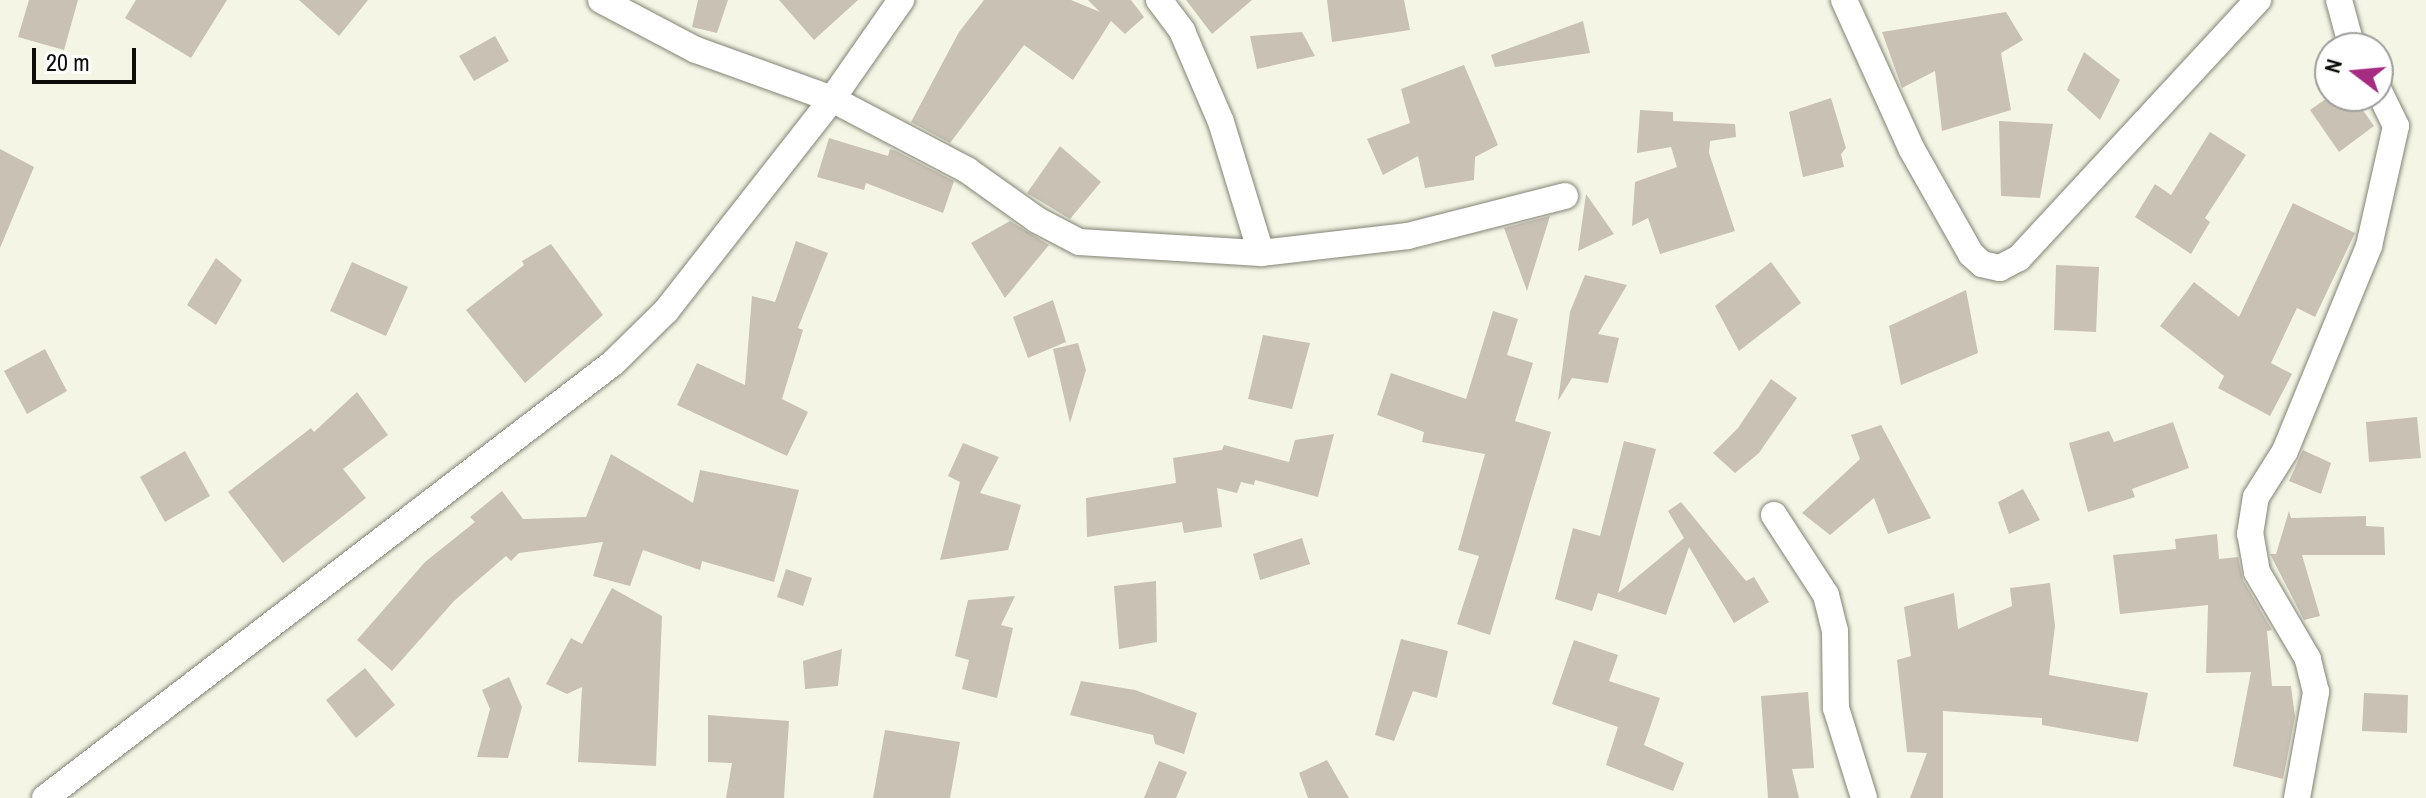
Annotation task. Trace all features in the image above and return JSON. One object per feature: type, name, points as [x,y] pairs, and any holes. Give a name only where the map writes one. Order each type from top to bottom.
[{"type":"street","points":[[601,0],[696,50],[832,99],[967,170],[1037,220],[1079,242],[1261,253],[1408,236],[1565,196]]},
{"type":"street","points":[[45,798],[613,363],[666,311],[832,99],[901,0]]},
{"type":"street","points":[[1159,0],[1182,31],[1221,122],[1261,253]]},
{"type":"street","points":[[1844,0],[1911,148],[1971,254],[1982,264],[2000,268],[2019,258],[2258,0]]},
{"type":"street","points":[[2339,0],[2348,32]]},
{"type":"street","points":[[2297,798],[2316,692],[2308,659],[2257,572],[2250,534],[2256,497],[2285,451],[2369,246],[2396,126],[2389,112]]},
{"type":"street","points":[[1774,515],[1826,595],[1835,631],[1836,708],[1864,798]]},
{"type":"building","points":[[29,0],[78,0],[64,50],[18,37]]},
{"type":"building","points":[[136,0],[227,0],[191,58],[125,18]]},
{"type":"building","points":[[299,0],[368,0],[339,36]]},
{"type":"building","points":[[698,0],[728,0],[717,33],[692,27]]},
{"type":"building","points":[[779,0],[858,0],[814,40]]},
{"type":"building","points":[[984,0],[1071,0],[1100,12],[1088,0],[1131,0],[1144,17],[1125,34],[1111,21],[1073,80],[1024,45],[950,143],[911,122],[959,32]]},
{"type":"building","points":[[1186,0],[1252,0],[1212,34]]},
{"type":"building","points":[[1327,0],[1404,0],[1410,30],[1332,42]]},
{"type":"building","points":[[2006,12],[2023,40],[2001,53],[2011,110],[1942,131],[1935,71],[1902,88],[1882,32]]},
{"type":"building","points":[[1583,21],[1590,53],[1495,67],[1491,55]]},
{"type":"building","points":[[1302,32],[1315,56],[1257,69],[1250,36]]},
{"type":"building","points":[[495,36],[509,61],[474,81],[459,56]]},
{"type":"building","points":[[2084,52],[2120,80],[2100,120],[2067,90]]},
{"type":"building","points":[[1464,65],[1498,145],[1475,157],[1474,180],[1425,188],[1418,156],[1383,175],[1367,139],[1410,123],[1401,89]]},
{"type":"building","points":[[1831,98],[1846,148],[1841,154],[1844,167],[1803,177],[1789,112]]},
{"type":"building","points":[[2314,107],[2314,112],[2364,112],[2374,126],[2339,152],[2310,110]]},
{"type":"building","points":[[1640,110],[1673,112],[1673,121],[1735,124],[1736,137],[1710,141],[1709,153],[1735,231],[1660,254],[1648,218],[1632,226],[1635,182],[1677,167],[1671,147],[1637,153]]},
{"type":"building","points":[[1999,121],[2053,124],[2040,198],[2001,196]]},
{"type":"building","points":[[2210,132],[2246,155],[2205,218],[2210,222],[2191,254],[2135,217],[2155,184],[2171,195]]},
{"type":"building","points":[[829,138],[888,156],[890,149],[896,151],[954,181],[943,213],[866,183],[864,190],[817,177]]},
{"type":"building","points":[[1060,146],[1101,182],[1070,219],[1027,193]]},
{"type":"building","points":[[0,149],[34,167],[0,248]]},
{"type":"building","points":[[1586,194],[1614,234],[1578,251]]},
{"type":"building","points":[[2293,203],[2355,233],[2315,317],[2297,308],[2271,363],[2292,374],[2270,416],[2218,388],[2224,376],[2160,326],[2194,282],[2239,317]]},
{"type":"building","points":[[1550,216],[1527,291],[1504,228]]},
{"type":"building","points":[[1010,221],[1049,245],[1005,298],[971,243]]},
{"type":"building","points":[[796,241],[828,253],[798,328],[803,330],[782,399],[808,412],[787,456],[677,405],[697,363],[745,385],[752,296],[775,302]]},
{"type":"building","points":[[551,244],[603,315],[525,383],[466,310],[524,265],[522,261]]},
{"type":"building","points":[[216,258],[242,280],[216,325],[187,305]]},
{"type":"building","points":[[352,262],[408,287],[386,336],[330,311]]},
{"type":"building","points":[[1771,262],[1801,303],[1739,351],[1715,306]]},
{"type":"building","points":[[2056,265],[2099,267],[2096,332],[2054,330]]},
{"type":"building","points":[[1585,275],[1627,285],[1598,334],[1619,338],[1608,383],[1572,378],[1558,401],[1570,312]]},
{"type":"building","points":[[1966,290],[1978,353],[1901,385],[1889,326]]},
{"type":"building","points":[[1053,300],[1066,342],[1028,358],[1013,317]]},
{"type":"building","points":[[1493,311],[1518,319],[1507,355],[1533,363],[1515,421],[1551,432],[1490,635],[1457,624],[1479,556],[1458,550],[1485,454],[1422,442],[1424,432],[1377,415],[1391,373],[1466,399]]},
{"type":"building","points":[[1263,335],[1310,343],[1292,409],[1248,399]]},
{"type":"building","points":[[1078,343],[1086,370],[1070,423],[1053,349]]},
{"type":"building","points":[[45,349],[67,391],[27,414],[4,371]]},
{"type":"building","points":[[1771,379],[1797,398],[1759,453],[1735,473],[1713,453],[1738,428]]},
{"type":"building","points":[[357,392],[388,435],[343,469],[366,498],[283,563],[228,492],[311,428],[314,432]]},
{"type":"building","points":[[2417,417],[2421,458],[2369,462],[2366,422]]},
{"type":"building","points":[[2173,422],[2189,468],[2132,489],[2135,497],[2088,512],[2069,443],[2109,431],[2114,442]]},
{"type":"building","points":[[1881,425],[1931,518],[1888,534],[1874,498],[1830,535],[1802,513],[1860,459],[1851,435]]},
{"type":"building","points":[[1334,434],[1318,497],[1255,480],[1254,485],[1241,482],[1237,493],[1217,488],[1222,527],[1184,533],[1182,522],[1087,537],[1086,498],[1176,483],[1173,458],[1222,450],[1224,445],[1289,462],[1295,440]]},
{"type":"building","points":[[1624,441],[1656,449],[1618,593],[1684,538],[1668,511],[1681,502],[1746,581],[1754,577],[1769,602],[1734,623],[1689,547],[1666,615],[1598,593],[1592,611],[1555,599],[1573,528],[1600,536]]},
{"type":"building","points":[[963,443],[999,457],[980,493],[1021,505],[1008,550],[940,560],[960,482],[948,476]]},
{"type":"building","points":[[2303,450],[2331,463],[2321,494],[2289,481]]},
{"type":"building","points":[[185,451],[210,496],[165,522],[140,477]]},
{"type":"building","points":[[611,454],[693,503],[700,470],[799,490],[774,582],[702,561],[700,570],[643,550],[630,586],[593,576],[603,542],[519,553],[511,561],[506,556],[454,601],[392,671],[357,640],[425,562],[475,522],[470,517],[502,491],[523,519],[586,517]]},
{"type":"building","points":[[2023,489],[2040,520],[2009,534],[1998,502]]},
{"type":"building","points":[[2289,511],[2291,518],[2366,516],[2366,526],[2384,527],[2385,555],[2302,555],[2320,616],[2304,620],[2270,554],[2276,554]]},
{"type":"building","points":[[2217,534],[2219,559],[2238,557],[2243,580],[2272,630],[2267,631],[2272,686],[2291,686],[2295,717],[2283,779],[2233,766],[2251,672],[2206,673],[2208,605],[2120,614],[2113,555],[2176,549],[2175,539]]},
{"type":"building","points":[[1302,538],[1310,564],[1260,580],[1253,554]]},
{"type":"building","points":[[786,569],[812,578],[803,606],[777,597]]},
{"type":"building","points":[[1156,581],[1157,642],[1119,649],[1114,586]]},
{"type":"building","points":[[2050,583],[2055,626],[2049,675],[2148,693],[2138,742],[2042,725],[2042,718],[1943,711],[1943,798],[1910,798],[1927,753],[1907,752],[1897,660],[1911,656],[1904,607],[1954,593],[1958,629],[2012,606],[2010,588]]},
{"type":"building","points":[[612,588],[662,616],[656,766],[578,762],[582,687],[567,694],[546,684],[571,638],[582,644]]},
{"type":"building","points":[[1015,596],[1001,625],[1013,628],[997,698],[962,689],[969,660],[955,656],[968,600]]},
{"type":"building","points":[[1401,639],[1448,651],[1437,698],[1413,691],[1394,741],[1375,735]]},
{"type":"building","points":[[1574,640],[1618,655],[1609,681],[1660,698],[1644,745],[1684,763],[1673,791],[1606,765],[1618,727],[1552,704]]},
{"type":"building","points":[[842,649],[838,686],[805,689],[803,661]]},
{"type":"building","points":[[365,668],[395,705],[356,738],[326,700]]},
{"type":"building","points":[[509,677],[522,707],[508,758],[477,757],[490,709],[482,690]]},
{"type":"building","points":[[1081,681],[1135,690],[1197,713],[1184,754],[1155,744],[1153,735],[1070,715]]},
{"type":"building","points":[[1808,692],[1814,768],[1792,769],[1799,798],[1768,798],[1761,696]]},
{"type":"building","points":[[2364,693],[2408,695],[2407,733],[2362,731]]},
{"type":"building","points":[[708,715],[789,721],[784,798],[726,798],[732,763],[708,762]]},
{"type":"building","points":[[885,730],[960,742],[950,798],[873,798]]},
{"type":"building","points":[[1327,760],[1349,798],[1308,798],[1299,773]]},
{"type":"building","points":[[1159,761],[1187,772],[1176,798],[1144,798]]}]
